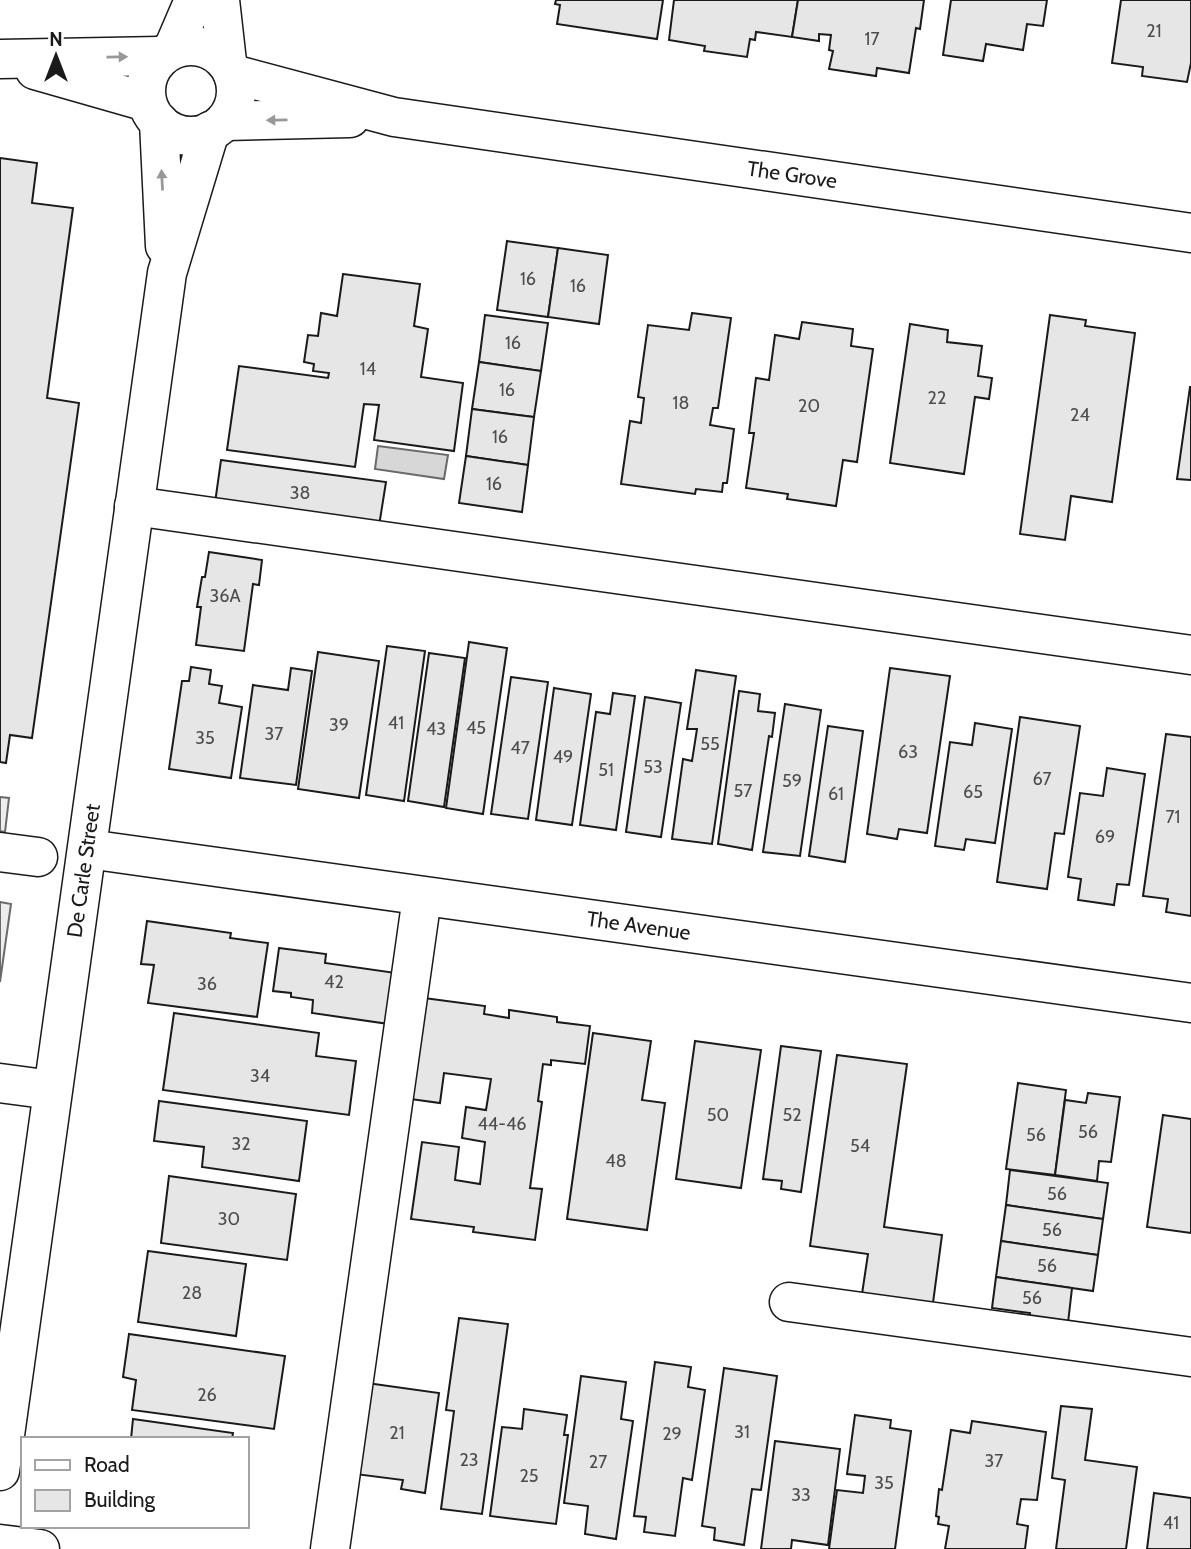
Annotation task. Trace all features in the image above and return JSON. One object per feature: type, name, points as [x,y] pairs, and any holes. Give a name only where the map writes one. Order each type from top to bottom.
[{"type":"street","points":[[194,0],[167,53],[147,78],[145,90],[153,112],[169,131],[197,136],[218,126],[236,99],[220,0]]},
{"type":"street","points":[[0,60],[167,53],[188,45],[216,52],[230,68]]},
{"type":"street","points":[[0,60],[153,112]]},
{"type":"street","name":"The Grove","points":[[230,68],[394,117],[1191,233]]},
{"type":"street","name":"De Carle Street","points":[[153,112],[167,273]]},
{"type":"street","name":"The Grove","points":[[218,126],[394,117]]},
{"type":"street","name":"De Carle Street","points":[[0,1471],[167,273],[218,126]]},
{"type":"street","points":[[134,506],[1191,655]]},
{"type":"street","name":"The Avenue","points":[[88,849],[1191,1003]]},
{"type":"street","points":[[0,852],[38,857]]},
{"type":"street","points":[[330,1549],[422,897]]},
{"type":"street","points":[[0,1083],[52,1090]]},
{"type":"street","points":[[789,1302],[1191,1357]]},
{"type":"street","points":[[0,1544],[40,1549]]},
{"type":"shaded area","points":[[378,446],[448,455],[444,479],[375,469]]},
{"type":"shaded area","points":[[0,797],[9,798],[5,832],[0,831]]},
{"type":"shaded area","points":[[0,902],[11,904],[0,982]]},
{"type":"building","points":[[556,0],[663,0],[657,39],[557,24],[560,5],[555,4]]},
{"type":"building","points":[[674,0],[798,0],[792,37],[756,32],[755,40],[750,39],[747,57],[704,51],[705,46],[669,40]]},
{"type":"building","points":[[798,0],[924,0],[920,29],[916,28],[909,73],[877,68],[876,76],[829,69],[833,51],[829,50],[831,35],[819,34],[819,41],[792,37]]},
{"type":"building","points":[[951,0],[1047,0],[1043,26],[1027,24],[1023,50],[986,44],[983,61],[943,55]]},
{"type":"building","points":[[1121,0],[1191,0],[1191,63],[1187,82],[1142,76],[1143,67],[1112,63]]},
{"type":"building","points":[[0,158],[37,163],[32,203],[73,208],[47,398],[79,403],[32,738],[10,735],[6,763],[0,762]]},
{"type":"building","points":[[507,241],[558,248],[548,317],[497,310]]},
{"type":"building","points":[[558,248],[608,255],[599,324],[548,317]]},
{"type":"building","points":[[343,274],[420,284],[414,326],[428,329],[421,377],[463,383],[454,451],[374,440],[379,405],[364,404],[355,467],[227,450],[239,366],[328,378],[329,373],[313,371],[314,364],[304,362],[308,335],[318,336],[321,313],[337,316]]},
{"type":"building","points":[[692,313],[731,318],[718,408],[713,408],[710,425],[734,429],[727,483],[723,483],[722,492],[696,489],[695,494],[621,484],[630,421],[641,423],[644,398],[638,397],[648,325],[689,330]]},
{"type":"building","points":[[485,315],[548,323],[541,371],[479,362]]},
{"type":"building","points":[[1050,315],[1086,320],[1085,326],[1135,333],[1112,502],[1071,496],[1065,540],[1020,534]]},
{"type":"building","points":[[802,322],[853,329],[851,346],[873,349],[857,462],[843,460],[836,506],[787,499],[788,494],[746,488],[754,433],[749,433],[756,378],[769,380],[775,335],[799,339]]},
{"type":"building","points":[[910,324],[948,330],[947,342],[982,346],[978,376],[992,378],[989,399],[975,397],[964,474],[890,463]]},
{"type":"building","points":[[479,362],[541,371],[534,417],[472,409]]},
{"type":"building","points":[[1191,387],[1191,480],[1177,479]]},
{"type":"building","points":[[472,409],[534,417],[528,465],[466,456]]},
{"type":"building","points":[[466,456],[528,465],[522,512],[459,503]]},
{"type":"building","points":[[221,460],[386,482],[379,526],[215,503]]},
{"type":"building","points":[[209,552],[262,560],[259,585],[253,584],[244,651],[196,645],[201,607],[197,607]]},
{"type":"building","points":[[469,642],[507,648],[483,814],[446,808]]},
{"type":"building","points":[[387,646],[425,651],[404,801],[366,795]]},
{"type":"building","points":[[318,652],[379,661],[359,798],[298,789]]},
{"type":"building","points":[[429,653],[465,658],[444,807],[408,801]]},
{"type":"building","points":[[191,667],[211,670],[209,684],[222,686],[219,703],[242,707],[231,778],[169,769],[182,681],[189,681]]},
{"type":"building","points":[[291,668],[312,671],[296,785],[240,778],[253,685],[288,690]]},
{"type":"building","points":[[890,668],[950,676],[927,833],[899,829],[897,839],[867,834]]},
{"type":"building","points":[[696,670],[736,676],[712,844],[672,839],[683,759],[692,761],[697,729],[687,729]]},
{"type":"building","points":[[511,677],[548,682],[528,819],[491,814]]},
{"type":"building","points":[[554,688],[591,694],[572,825],[536,820]]},
{"type":"building","points":[[739,691],[760,694],[758,711],[775,713],[772,737],[769,736],[752,850],[718,844]]},
{"type":"building","points":[[613,693],[635,696],[616,830],[580,825],[596,712],[610,714]]},
{"type":"building","points":[[645,697],[681,703],[661,837],[626,832]]},
{"type":"building","points":[[785,704],[821,710],[800,856],[763,852]]},
{"type":"building","points":[[1020,717],[1080,726],[1064,834],[1055,833],[1047,889],[997,882]]},
{"type":"building","points":[[975,723],[1012,729],[995,843],[966,839],[964,850],[935,846],[950,742],[972,745]]},
{"type":"building","points":[[828,726],[863,731],[845,862],[809,856]]},
{"type":"building","points":[[1166,734],[1191,737],[1191,916],[1166,912],[1168,899],[1143,896]]},
{"type":"building","points":[[1107,768],[1145,774],[1129,885],[1117,884],[1114,905],[1078,900],[1081,879],[1068,877],[1080,793],[1103,796]]},
{"type":"building","points":[[147,921],[231,933],[230,938],[268,943],[257,1017],[148,1003],[154,965],[141,964]]},
{"type":"building","points":[[279,948],[326,954],[325,963],[396,973],[389,1024],[312,1013],[313,1000],[273,991]]},
{"type":"building","points":[[424,998],[485,1006],[484,1014],[509,1018],[509,1010],[557,1017],[557,1022],[590,1026],[585,1064],[551,1060],[551,1065],[543,1064],[538,1101],[542,1102],[530,1188],[542,1189],[535,1240],[473,1232],[474,1227],[411,1219],[422,1142],[459,1147],[455,1180],[480,1184],[485,1142],[462,1138],[466,1107],[486,1110],[491,1079],[444,1073],[440,1103],[403,1098]]},
{"type":"building","points":[[174,1013],[319,1033],[316,1056],[356,1061],[349,1115],[163,1090]]},
{"type":"building","points":[[593,1033],[651,1041],[642,1100],[665,1103],[647,1230],[567,1219]]},
{"type":"building","points":[[695,1041],[761,1050],[741,1188],[676,1179]]},
{"type":"building","points":[[781,1046],[821,1051],[801,1192],[781,1189],[782,1181],[763,1179]]},
{"type":"building","points":[[837,1055],[907,1064],[884,1227],[942,1235],[933,1303],[862,1294],[868,1254],[810,1246]]},
{"type":"building","points":[[1018,1083],[1066,1090],[1055,1175],[1006,1169]]},
{"type":"building","points":[[1088,1093],[1120,1097],[1111,1162],[1099,1161],[1097,1181],[1055,1175],[1065,1100],[1086,1103]]},
{"type":"building","points":[[159,1101],[307,1121],[299,1181],[202,1167],[204,1147],[154,1141]]},
{"type":"building","points":[[1163,1115],[1191,1119],[1191,1233],[1147,1227]]},
{"type":"building","points":[[1010,1170],[1108,1183],[1103,1219],[1006,1205]]},
{"type":"building","points":[[169,1176],[296,1194],[287,1260],[161,1243]]},
{"type":"building","points":[[1006,1205],[1103,1219],[1098,1255],[1001,1241]]},
{"type":"building","points":[[1001,1241],[1098,1255],[1093,1291],[996,1277]]},
{"type":"building","points":[[148,1251],[246,1264],[236,1336],[138,1322]]},
{"type":"building","points":[[996,1277],[1072,1288],[1068,1323],[1029,1318],[1030,1313],[992,1308]]},
{"type":"building","points":[[459,1318],[508,1324],[482,1514],[441,1509],[454,1411],[446,1410]]},
{"type":"building","points":[[129,1334],[285,1356],[274,1429],[132,1410],[136,1380],[123,1377]]},
{"type":"building","points":[[655,1362],[691,1367],[688,1387],[705,1390],[692,1480],[683,1478],[675,1536],[644,1532],[646,1517],[634,1516]]},
{"type":"building","points":[[724,1368],[777,1376],[761,1490],[752,1489],[744,1545],[714,1540],[715,1528],[702,1526]]},
{"type":"building","points":[[581,1376],[626,1382],[621,1419],[633,1421],[616,1539],[585,1534],[588,1506],[564,1503]]},
{"type":"building","points":[[367,1383],[439,1393],[425,1493],[401,1489],[403,1480],[355,1474]]},
{"type":"building","points":[[1061,1406],[1092,1409],[1085,1460],[1137,1467],[1126,1549],[1056,1549],[1065,1480],[1052,1478]]},
{"type":"building","points":[[524,1409],[567,1415],[564,1435],[568,1435],[556,1524],[490,1516],[502,1427],[522,1429]]},
{"type":"building","points":[[855,1415],[891,1420],[890,1428],[911,1431],[895,1549],[829,1549],[837,1490],[863,1493],[865,1476],[847,1474]]},
{"type":"building","points":[[133,1419],[233,1433],[232,1437],[131,1437]]},
{"type":"building","points":[[972,1421],[1046,1432],[1037,1500],[1021,1499],[1017,1524],[1028,1526],[1025,1549],[945,1549],[949,1526],[938,1524],[939,1517],[936,1516],[951,1430],[970,1433]]},
{"type":"building","points":[[775,1441],[840,1449],[828,1545],[792,1540],[791,1549],[761,1549]]},
{"type":"building","points":[[1154,1493],[1191,1498],[1191,1549],[1147,1549]]}]
